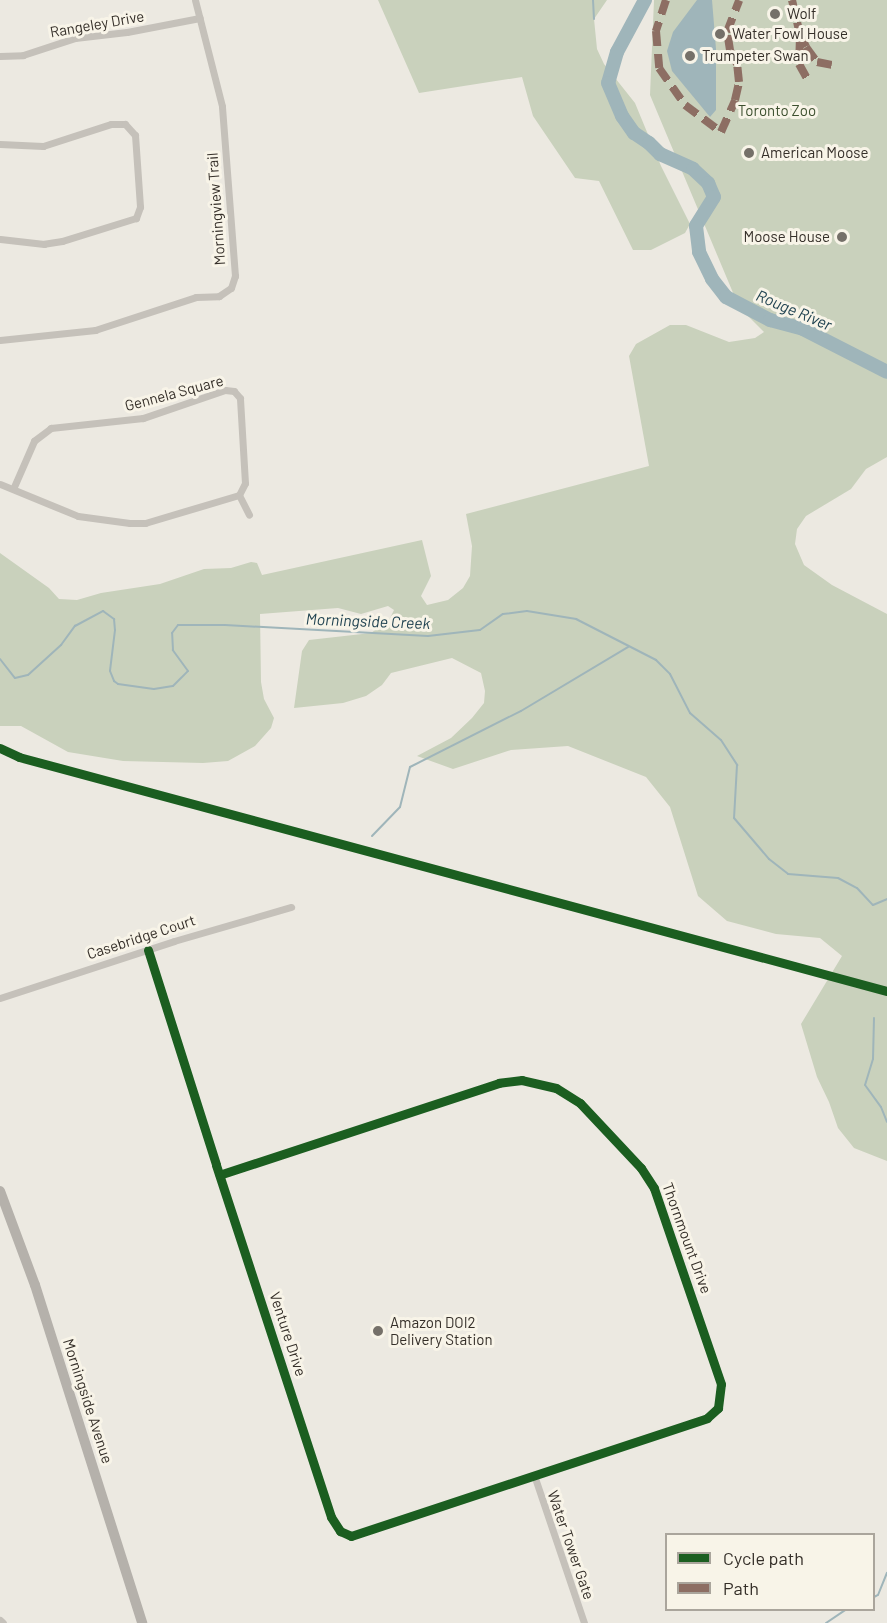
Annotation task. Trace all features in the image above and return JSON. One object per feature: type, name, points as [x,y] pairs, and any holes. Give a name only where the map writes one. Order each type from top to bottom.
[{"type":"main road","name":"Morningside Avenue","points":[[0,1191],[35,1285],[142,1623]]},
{"type":"street","name":"Morningview Trail","points":[[0,340],[95,330],[196,297],[219,296],[231,288],[235,276],[222,106],[195,0]]},
{"type":"street","name":"Rangeley Drive","points":[[0,56],[23,55],[75,38],[127,32],[200,18]]},
{"type":"street","points":[[0,144],[43,146],[111,124],[125,124],[135,135],[140,207],[135,218],[62,242],[44,244],[0,239]]},
{"type":"street","name":"Gennela Square","points":[[13,489],[34,441],[51,428],[143,418],[231,390],[241,402],[245,483],[239,495]]},
{"type":"street","points":[[0,484],[78,516],[130,523],[145,523],[239,495],[249,515]]},
{"type":"street","name":"Casebridge Court","points":[[0,998],[291,907]]},
{"type":"street","name":"Venture Drive","points":[[148,950],[331,1517],[340,1531],[351,1536],[534,1475]]},
{"type":"street","name":"Thornmount Drive","points":[[220,1175],[499,1083],[522,1080],[537,1083],[556,1088],[580,1103],[641,1168],[654,1188],[721,1384],[721,1394],[718,1408],[707,1418],[534,1475]]},
{"type":"street","name":"Water Tower Gate","points":[[534,1475],[584,1623]]},
{"type":"street","points":[[0,1620],[3,1623]]},
{"type":"green space","points":[[378,0],[607,0],[594,19],[597,49],[604,64],[635,103],[661,166],[690,224],[685,233],[651,250],[633,250],[599,181],[575,178],[533,116],[522,77],[419,93]]},
{"type":"green space","name":"Toronto Zoo","points":[[654,0],[887,0],[887,457],[866,469],[851,489],[806,516],[797,529],[795,544],[804,565],[832,585],[887,614],[887,1161],[854,1148],[838,1128],[817,1077],[801,1024],[842,956],[820,938],[776,934],[727,921],[698,896],[670,807],[646,777],[568,746],[511,750],[453,769],[417,756],[451,738],[484,703],[485,691],[481,673],[452,658],[391,673],[382,685],[366,696],[343,703],[294,708],[302,651],[309,640],[371,633],[389,620],[394,610],[388,606],[361,614],[338,608],[260,614],[261,682],[264,699],[274,718],[271,728],[255,746],[228,761],[203,763],[123,761],[68,752],[21,726],[0,726],[0,553],[49,588],[59,599],[77,600],[101,593],[160,584],[204,569],[231,568],[251,562],[257,563],[262,575],[422,540],[431,576],[421,596],[427,605],[448,600],[463,588],[470,576],[472,546],[466,514],[649,466],[629,356],[636,344],[670,325],[686,325],[729,342],[755,338],[764,332],[739,307],[650,95]]},
{"type":"water","points":[[697,0],[712,0],[716,49],[716,110],[710,117],[672,71],[667,51],[673,32]]},
{"type":"waterway","points":[[593,0],[594,19]]},
{"type":"waterway","name":"Rouge River","points":[[645,0],[617,52],[608,83],[622,116],[634,133],[660,154],[693,169],[708,183],[714,197],[696,226],[699,252],[712,279],[726,297],[770,320],[803,329],[887,372]]},
{"type":"waterway","name":"Morningside Creek","points":[[0,659],[15,678],[28,675],[61,645],[75,626],[103,611],[114,619],[115,630],[110,671],[114,681],[118,684],[154,689],[173,686],[188,671],[173,650],[172,633],[178,625],[225,625],[428,636],[480,630],[503,614],[527,611],[576,619],[656,660],[670,674],[690,713],[721,740],[737,765],[734,818],[769,859],[788,874],[838,878],[857,888],[873,905],[887,899]]},
{"type":"waterway","points":[[372,836],[400,807],[410,767],[521,711],[628,647]]},
{"type":"waterway","points":[[874,1018],[873,1059],[865,1085],[881,1107],[887,1122]]},
{"type":"waterway","points":[[875,1596],[878,1595],[887,1573]]},
{"type":"waterway","points":[[826,1623],[844,1611]]},
{"type":"marked path","points":[[666,0],[656,31],[659,68],[685,105],[721,132],[735,100],[739,82],[737,64],[730,50],[727,32],[739,0]]},
{"type":"marked path","points":[[792,0],[800,34],[806,47],[817,62],[832,65]]},
{"type":"marked path","points":[[800,37],[799,64],[808,80]]},
{"type":"cycle path","points":[[0,748],[19,757],[887,991]]},
{"type":"cycle path","points":[[148,950],[216,1165],[331,1517],[340,1531],[351,1536],[707,1418],[718,1408],[721,1384],[654,1188],[641,1168],[580,1103],[556,1088],[522,1080],[499,1083],[220,1175]]},
{"type":"place","name":"Wolf","points":[[775,14]]},
{"type":"place","name":"Water Fowl House","points":[[720,34]]},
{"type":"place","name":"Trumpeter Swan","points":[[690,56]]},
{"type":"place","name":"American Moose","points":[[749,153]]},
{"type":"place","name":"Moose House","points":[[842,237]]},
{"type":"place","name":"Amazon DOI2 Delivery Station","points":[[378,1331]]}]
